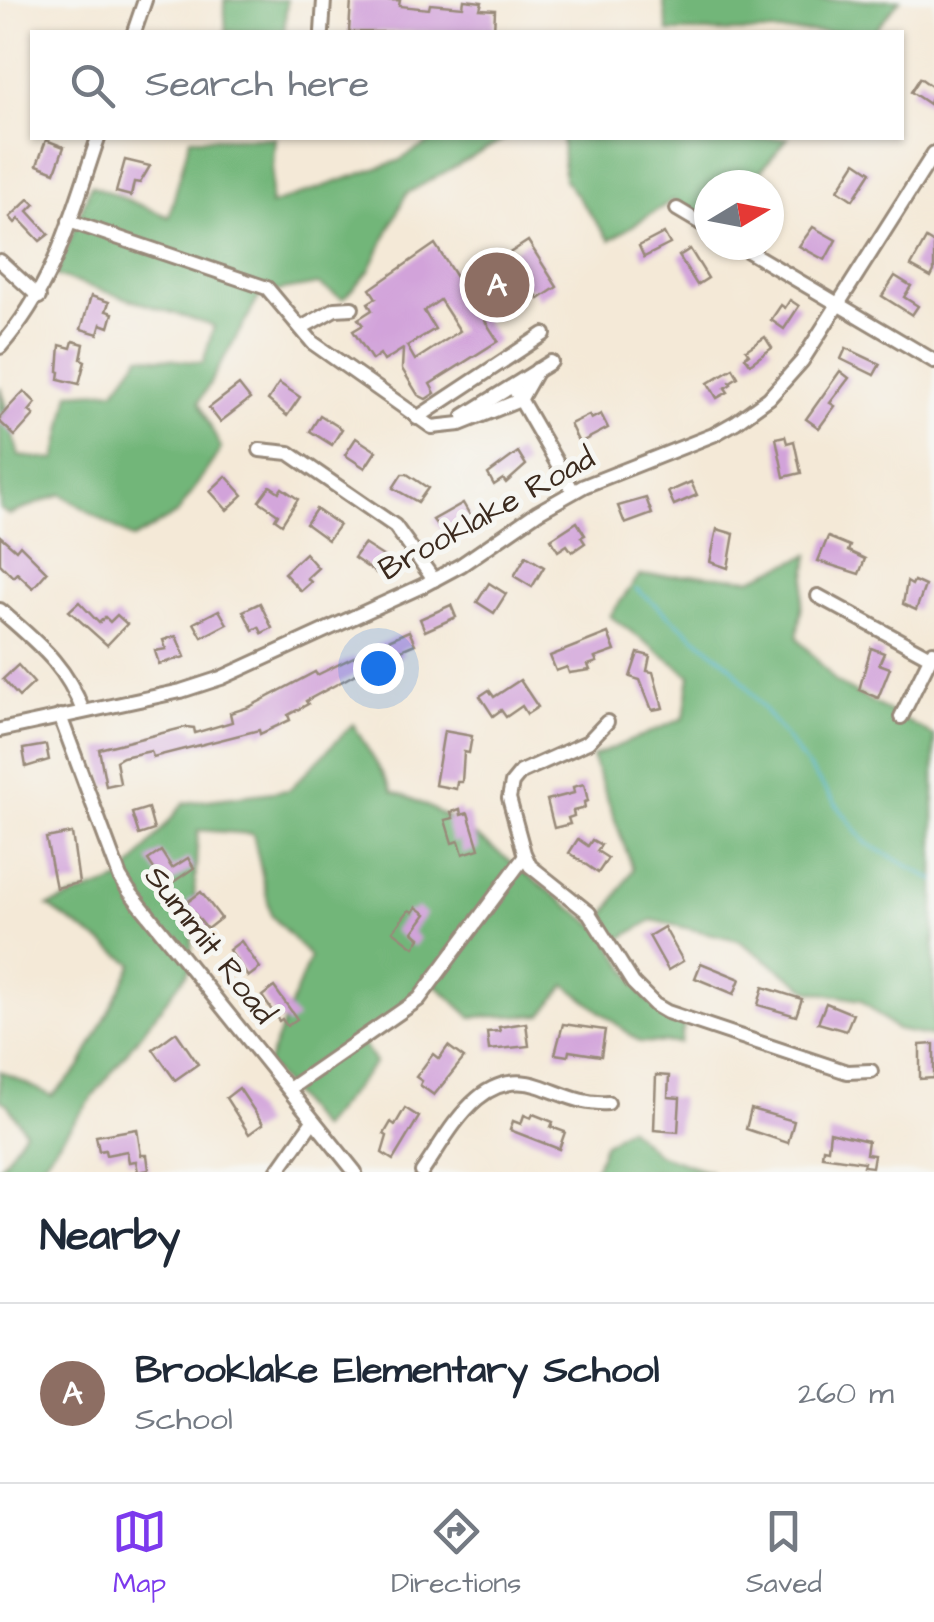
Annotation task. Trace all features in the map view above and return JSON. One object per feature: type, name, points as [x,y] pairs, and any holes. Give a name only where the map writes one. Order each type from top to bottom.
[{"type":"street","points":[[135,30],[145,0]]},
{"type":"street","points":[[322,30],[324,0]]},
{"type":"street","points":[[0,347],[39,297],[97,140]]},
{"type":"street","name":"Brooklake Road","points":[[0,730],[196,687],[434,580],[574,492],[713,435],[749,414],[791,374],[934,153]]},
{"type":"street","points":[[677,209],[694,219]]},
{"type":"street","points":[[70,221],[268,288],[313,343],[432,427],[460,424],[520,400],[538,370]]},
{"type":"street","points":[[764,260],[934,360]]},
{"type":"street","points":[[0,261],[39,297]]},
{"type":"street","points":[[302,328],[336,309],[352,308]]},
{"type":"street","points":[[422,421],[544,334]]},
{"type":"street","points":[[422,421],[460,418],[550,362]]},
{"type":"street","points":[[512,386],[574,492]]},
{"type":"street","points":[[260,450],[289,453],[396,526],[434,580]]},
{"type":"street","points":[[818,596],[932,653],[901,718]]},
{"type":"street","points":[[0,610],[57,662],[70,680],[82,711]]},
{"type":"street","name":"Summit Road","points":[[60,716],[120,877],[314,1120]]},
{"type":"street","points":[[607,722],[588,742],[521,772],[512,783],[509,798],[525,856],[538,874],[589,913],[634,983],[666,1012],[847,1072],[871,1071]]},
{"type":"street","points":[[289,1089],[419,999],[525,856]]},
{"type":"street","points":[[422,1172],[472,1102],[490,1088],[526,1083],[581,1102],[608,1103]]},
{"type":"street","points":[[277,1172],[314,1120],[355,1172]]},
{"type":"green space","points":[[224,0],[287,0],[284,30],[226,30]]},
{"type":"green space","points":[[663,0],[900,0],[875,30],[668,30]]},
{"type":"green space","points":[[189,140],[275,140],[270,205],[398,161],[434,140],[502,140],[406,194],[369,271],[343,299],[318,284],[261,294],[199,402],[221,449],[178,513],[133,539],[61,494],[9,515],[0,509],[0,387],[19,456],[56,460],[70,393],[115,390],[140,356],[203,363],[214,326],[56,276],[91,185],[169,217]]},
{"type":"green space","points":[[562,140],[786,140],[761,170],[694,170],[694,215],[673,200],[610,240],[564,179]]},
{"type":"green space","points":[[809,555],[797,637],[836,682],[934,736],[934,1037],[897,1030],[861,1000],[810,991],[738,940],[652,920],[611,945],[647,1000],[685,1021],[680,1043],[640,1042],[566,985],[542,1015],[471,1017],[435,984],[361,1040],[375,1063],[320,1129],[267,1064],[310,957],[271,915],[253,834],[198,830],[190,969],[36,1172],[0,1172],[25,1131],[0,1100],[0,1071],[52,1096],[79,1069],[133,964],[48,906],[121,880],[184,803],[289,790],[353,724],[393,792],[419,802],[472,834],[598,927],[633,869],[592,757],[684,718],[690,675],[610,616],[639,576],[751,579]]},
{"type":"green space","points":[[628,1127],[657,1154],[712,1172],[594,1172],[604,1144]]},
{"type":"building","points":[[400,0],[399,6],[429,9],[430,4],[463,7],[464,0],[482,2],[480,9],[495,10],[494,30],[349,30],[351,1]]},
{"type":"building","points":[[920,78],[934,88],[929,104],[911,92]]},
{"type":"building","points":[[46,140],[64,147],[55,172],[37,165]]},
{"type":"building","points":[[125,160],[150,166],[140,183],[134,182],[131,196],[116,192]]},
{"type":"building","points":[[856,162],[871,172],[853,200],[838,190]]},
{"type":"building","points":[[29,199],[35,204],[28,211],[49,234],[40,241],[19,219],[15,223],[10,217]]},
{"type":"building","points":[[813,227],[836,240],[825,260],[799,246]]},
{"type":"building","points":[[664,233],[670,244],[644,257],[639,246]]},
{"type":"building","points":[[926,239],[934,244],[931,277],[911,266]]},
{"type":"building","points":[[528,241],[557,287],[539,299],[531,286],[520,287],[517,282],[476,307],[498,341],[430,384],[435,393],[426,399],[418,395],[402,369],[403,349],[384,361],[380,354],[372,360],[353,331],[363,325],[358,319],[372,310],[368,303],[376,298],[370,289],[435,244],[461,285]],"holes":[[[440,300],[460,331],[415,360],[407,346],[435,329],[424,311]]]},
{"type":"building","points":[[690,249],[708,278],[697,285],[679,256]]},
{"type":"building","points":[[895,276],[911,286],[904,297],[918,306],[912,315],[882,296]]},
{"type":"building","points":[[91,296],[109,302],[106,311],[113,313],[109,327],[101,324],[98,334],[81,329]]},
{"type":"building","points":[[790,300],[799,306],[784,329],[771,320],[781,305],[785,308]]},
{"type":"building","points":[[765,337],[772,348],[750,364],[746,350]]},
{"type":"building","points":[[73,341],[84,344],[81,359],[85,361],[79,384],[59,379],[60,345],[71,348]]},
{"type":"building","points":[[846,348],[880,364],[874,375],[841,359]]},
{"type":"building","points":[[733,368],[738,377],[725,388],[728,392],[717,398],[708,383]]},
{"type":"building","points":[[840,371],[849,378],[830,403],[835,406],[819,428],[806,419]]},
{"type":"building","points":[[279,383],[300,397],[287,416],[268,400]]},
{"type":"building","points":[[239,385],[250,399],[220,422],[209,408]]},
{"type":"building","points":[[24,391],[36,403],[29,411],[34,415],[15,436],[0,422],[0,417]]},
{"type":"building","points":[[601,414],[608,428],[579,443],[570,424]]},
{"type":"building","points":[[320,415],[342,429],[332,445],[310,431]]},
{"type":"building","points":[[785,436],[787,443],[794,441],[801,473],[784,477],[776,438]]},
{"type":"building","points":[[356,438],[376,451],[365,468],[345,455]]},
{"type":"building","points":[[518,452],[526,465],[506,483],[503,479],[494,485],[488,474]]},
{"type":"building","points":[[402,474],[428,488],[418,502],[393,488]]},
{"type":"building","points":[[226,476],[243,495],[227,510],[210,491]]},
{"type":"building","points":[[691,482],[697,495],[674,505],[668,492]]},
{"type":"building","points":[[270,486],[279,492],[282,488],[298,499],[282,524],[275,519],[278,514],[259,501]]},
{"type":"building","points":[[646,498],[652,514],[625,524],[618,506]]},
{"type":"building","points":[[463,503],[471,517],[446,537],[433,520]]},
{"type":"building","points":[[316,509],[339,525],[328,540],[306,524]]},
{"type":"building","points":[[577,522],[585,543],[572,552],[567,545],[558,551],[551,539]]},
{"type":"building","points":[[717,529],[734,534],[728,568],[710,562]]},
{"type":"building","points":[[0,536],[16,550],[20,545],[47,572],[33,588],[0,564]]},
{"type":"building","points":[[828,537],[850,546],[848,551],[865,559],[859,574],[818,561]]},
{"type":"building","points":[[364,544],[386,558],[376,573],[354,558]]},
{"type":"building","points":[[305,553],[318,568],[301,591],[284,573]]},
{"type":"building","points":[[526,556],[544,567],[532,587],[514,576]]},
{"type":"building","points":[[914,581],[925,586],[916,610],[903,604],[907,582],[912,585]]},
{"type":"building","points":[[489,583],[506,594],[494,613],[477,602]]},
{"type":"building","points":[[79,602],[99,623],[105,617],[110,622],[117,615],[127,624],[107,645],[69,611]]},
{"type":"building","points":[[260,603],[272,628],[262,633],[259,627],[253,630],[243,611]]},
{"type":"building","points":[[451,605],[456,617],[425,631],[420,619]]},
{"type":"building","points":[[219,610],[227,624],[202,637],[194,623]]},
{"type":"building","points":[[409,631],[415,644],[401,650],[403,655],[382,664],[375,646]]},
{"type":"building","points":[[608,633],[615,651],[595,658],[597,662],[588,665],[590,670],[569,673],[567,667],[556,671],[550,656]]},
{"type":"building","points":[[176,636],[185,657],[159,664],[155,651],[166,649],[163,640]]},
{"type":"building","points":[[871,648],[884,653],[879,664],[890,668],[878,698],[859,690]]},
{"type":"building","points":[[638,653],[650,656],[647,671],[653,672],[663,708],[652,710],[640,680],[630,677]]},
{"type":"building","points":[[354,657],[361,671],[306,701],[308,704],[288,715],[290,720],[260,734],[259,730],[153,757],[151,751],[123,757],[116,761],[120,783],[106,786],[99,749],[186,727],[194,728],[195,733],[232,722],[230,713]]},
{"type":"building","points":[[18,665],[34,683],[19,697],[3,679]]},
{"type":"building","points":[[520,680],[538,707],[527,714],[522,706],[506,717],[501,710],[493,716],[480,696],[489,690],[494,697]]},
{"type":"building","points":[[444,731],[472,736],[469,753],[464,752],[462,782],[457,782],[456,789],[435,785]]},
{"type":"building","points":[[46,745],[49,760],[26,767],[23,749]]},
{"type":"building","points":[[584,784],[588,801],[584,802],[585,808],[573,811],[574,816],[568,818],[570,824],[554,828],[547,800],[574,793],[573,787]]},
{"type":"building","points":[[148,808],[154,830],[139,835],[132,813]]},
{"type":"building","points":[[460,809],[461,815],[468,813],[479,849],[463,854],[459,841],[452,843],[445,820],[453,818],[451,812]]},
{"type":"building","points":[[72,833],[79,883],[56,888],[46,838]]},
{"type":"building","points":[[578,839],[588,846],[592,840],[601,845],[597,851],[608,858],[598,873],[569,853]]},
{"type":"building","points":[[161,851],[172,868],[188,858],[194,868],[166,887],[148,860]]},
{"type":"building","points":[[201,892],[221,918],[207,929],[186,903]]},
{"type":"building","points":[[416,907],[426,914],[413,932],[420,938],[414,947],[393,931]]},
{"type":"building","points":[[664,927],[683,961],[668,970],[649,936]]},
{"type":"building","points":[[241,941],[260,968],[248,977],[229,950]]},
{"type":"building","points":[[701,963],[740,979],[734,994],[695,978]]},
{"type":"building","points":[[274,987],[297,1019],[287,1026],[262,996]]},
{"type":"building","points":[[763,987],[802,999],[796,1016],[758,1005]]},
{"type":"building","points":[[826,1003],[853,1014],[846,1031],[818,1023]]},
{"type":"building","points":[[526,1023],[529,1046],[489,1050],[487,1032]]},
{"type":"building","points":[[563,1024],[605,1030],[601,1056],[569,1051],[568,1056],[555,1054]]},
{"type":"building","points":[[176,1032],[198,1064],[175,1080],[153,1049]]},
{"type":"building","points":[[934,1044],[934,1078],[920,1079],[920,1045]]},
{"type":"building","points":[[448,1046],[464,1058],[434,1095],[416,1077],[433,1054],[439,1059]]},
{"type":"building","points":[[656,1075],[669,1076],[668,1097],[680,1098],[678,1132],[654,1130]]},
{"type":"building","points":[[239,1088],[263,1124],[249,1134],[226,1098]]},
{"type":"building","points":[[405,1108],[419,1117],[393,1160],[382,1153],[387,1136],[384,1134]]},
{"type":"building","points":[[751,1109],[794,1121],[788,1143],[746,1129]]},
{"type":"building","points":[[533,1114],[565,1132],[559,1149],[510,1130],[513,1121],[521,1124],[524,1115],[531,1118]]},
{"type":"building","points":[[137,1129],[141,1155],[147,1155],[149,1170],[138,1172],[136,1161],[129,1162],[127,1151],[106,1155],[105,1150],[99,1151],[96,1136]]},
{"type":"building","points":[[830,1132],[868,1141],[866,1154],[874,1155],[872,1167],[863,1166],[864,1162],[822,1156],[823,1148],[828,1149]]},
{"type":"waterway","points":[[636,589],[732,667],[866,843],[934,880]]},
{"type":"place","name":"Brooklake Elementary School","points":[[497,285]]}]
